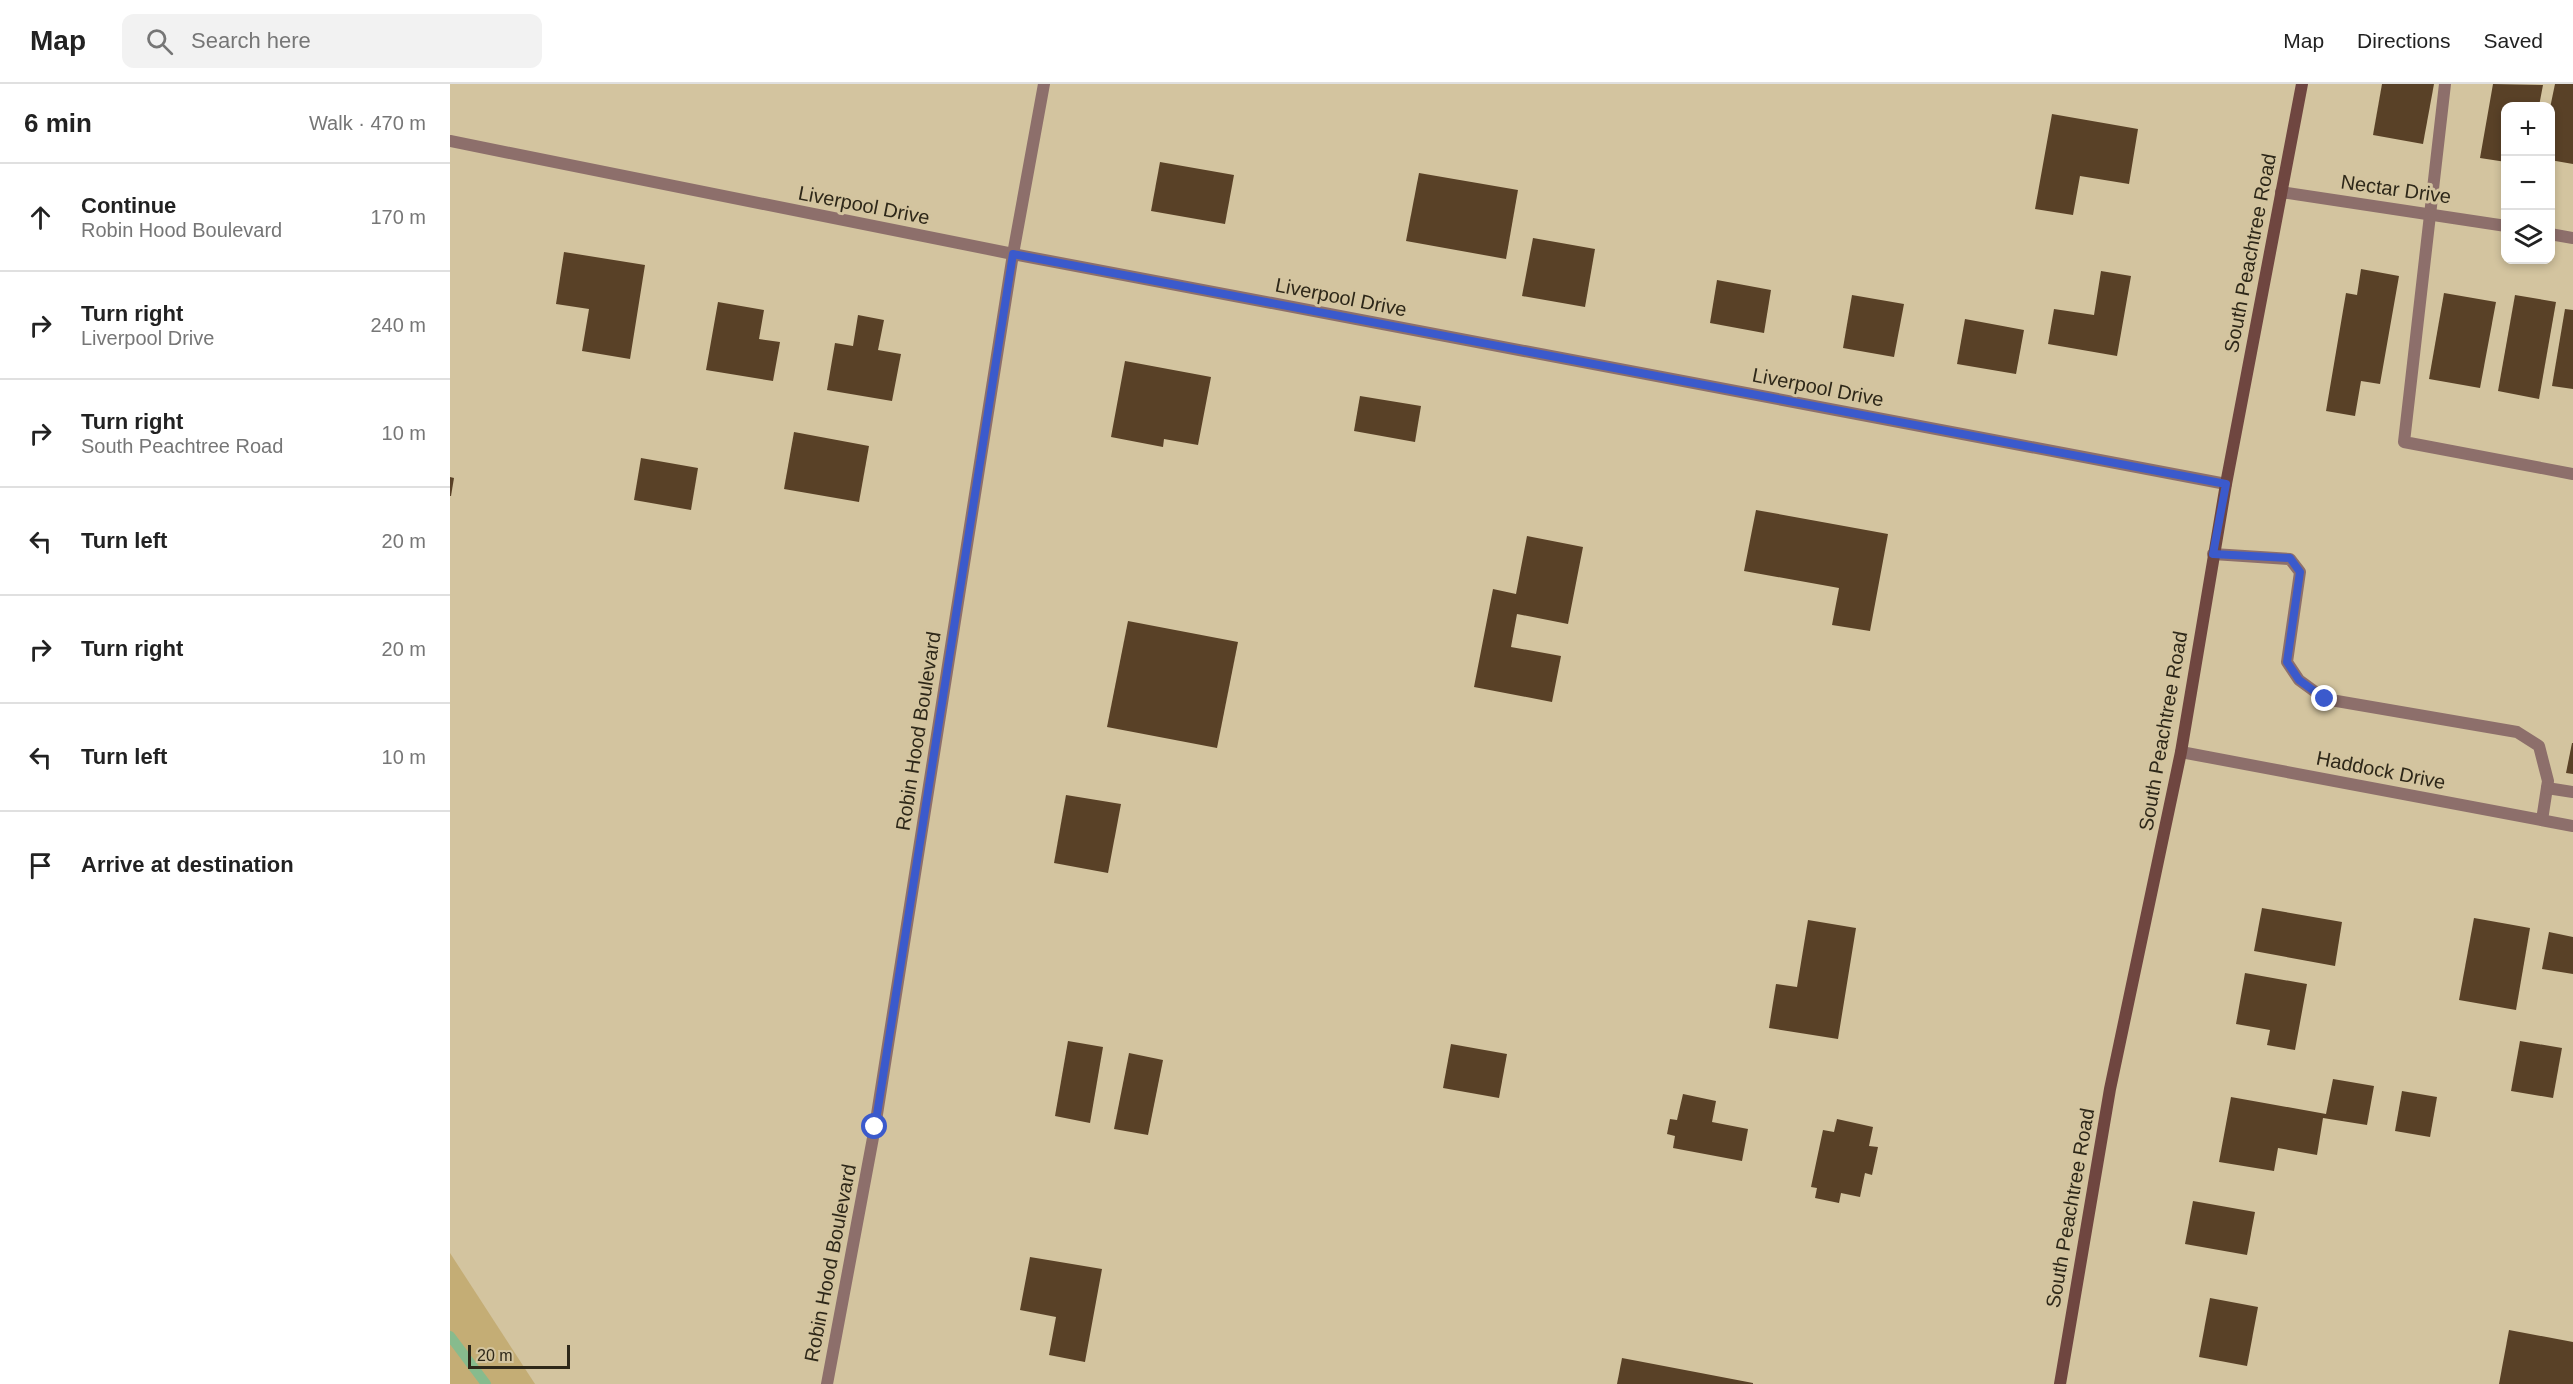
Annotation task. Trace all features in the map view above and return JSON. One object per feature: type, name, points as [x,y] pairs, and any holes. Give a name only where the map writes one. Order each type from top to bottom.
[{"type":"main road","name":"South Peachtree Road","points":[[2060,1384],[2110,1089],[2181,752],[2213,554],[2302,84]]},
{"type":"street","name":"Robin Hood Boulevard","points":[[827,1384],[877,1115],[1013,254],[1044,84]]},
{"type":"street","points":[[2445,84],[2404,442],[2573,474]]},
{"type":"street","name":"Liverpool Drive","points":[[450,141],[1013,254],[2226,484]]},
{"type":"street","name":"Nectar Drive","points":[[2282,192],[2429,212],[2501,225]]},
{"type":"street","points":[[2555,235],[2573,238]]},
{"type":"street","points":[[2213,554],[2290,558],[2300,572],[2287,662],[2299,680],[2325,699],[2517,732],[2539,746],[2548,781],[2541,820]]},
{"type":"street","name":"Haddock Drive","points":[[2181,752],[2573,826]]},
{"type":"street","points":[[2547,788],[2573,792]]},
{"type":"shaded area","points":[[450,1253],[535,1384],[450,1384]]},
{"type":"building","points":[[2382,84],[2434,84],[2423,144],[2373,135]]},
{"type":"building","points":[[2493,84],[2543,85],[2540,102],[2501,102],[2501,161],[2480,158]]},
{"type":"building","points":[[2555,84],[2573,84],[2573,164],[2555,161],[2555,102],[2551,102]]},
{"type":"building","points":[[2052,114],[2138,129],[2129,184],[2080,176],[2073,215],[2035,209]]},
{"type":"building","points":[[1160,162],[1234,175],[1225,224],[1151,211]]},
{"type":"building","points":[[1419,173],[1518,190],[1506,259],[1406,241]]},
{"type":"building","points":[[1533,238],[1595,249],[1585,307],[1522,296]]},
{"type":"building","points":[[564,252],[645,265],[630,359],[582,351],[589,309],[556,304]]},
{"type":"building","points":[[2361,269],[2399,276],[2380,384],[2361,381],[2355,416],[2326,411],[2346,293],[2357,295]]},
{"type":"building","points":[[2101,271],[2131,276],[2117,356],[2048,344],[2054,309],[2094,315]]},
{"type":"building","points":[[1717,280],[1771,290],[1764,333],[1710,323]]},
{"type":"building","points":[[2444,293],[2496,302],[2480,388],[2429,379]]},
{"type":"building","points":[[1852,295],[1904,304],[1894,357],[1843,348]]},
{"type":"building","points":[[2515,295],[2556,302],[2539,399],[2498,391]]},
{"type":"building","points":[[718,302],[764,310],[759,339],[780,342],[773,381],[706,370]]},
{"type":"building","points":[[2565,309],[2573,310],[2573,389],[2552,386]]},
{"type":"building","points":[[858,315],[884,320],[878,350],[901,354],[892,401],[827,390],[835,343],[853,346]]},
{"type":"building","points":[[1965,319],[2024,330],[2016,374],[1957,364]]},
{"type":"building","points":[[1125,361],[1211,377],[1198,445],[1164,439],[1163,447],[1111,437]]},
{"type":"building","points":[[1360,396],[1421,406],[1415,442],[1354,431]]},
{"type":"building","points":[[794,432],[869,446],[859,502],[784,489]]},
{"type":"building","points":[[641,458],[698,468],[691,510],[634,500]]},
{"type":"building","points":[[450,477],[454,478],[451,496],[450,496]]},
{"type":"building","points":[[1756,510],[1888,534],[1870,631],[1832,625],[1839,588],[1744,571]]},
{"type":"building","points":[[1527,536],[1583,547],[1568,624],[1517,614],[1511,647],[1561,656],[1552,702],[1474,687],[1493,589],[1516,594]]},
{"type":"building","points":[[1128,621],[1238,642],[1217,748],[1107,727]]},
{"type":"building","points":[[2573,743],[2573,774],[2566,773]]},
{"type":"building","points":[[1066,795],[1121,804],[1108,873],[1054,863]]},
{"type":"building","points":[[2262,908],[2342,922],[2335,966],[2254,951]]},
{"type":"building","points":[[2474,918],[2530,928],[2516,1010],[2459,1000]]},
{"type":"building","points":[[1808,920],[1856,928],[1838,1039],[1769,1028],[1776,984],[1797,987]]},
{"type":"building","points":[[2549,932],[2573,937],[2573,974],[2542,969]]},
{"type":"building","points":[[2245,973],[2307,984],[2295,1050],[2267,1045],[2270,1030],[2236,1024]]},
{"type":"building","points":[[1068,1041],[1103,1047],[1090,1123],[1055,1116]]},
{"type":"building","points":[[2520,1041],[2562,1048],[2553,1098],[2511,1091]]},
{"type":"building","points":[[1451,1044],[1507,1054],[1499,1098],[1443,1088]]},
{"type":"building","points":[[1129,1053],[1163,1060],[1148,1135],[1114,1129]]},
{"type":"building","points":[[2333,1079],[2374,1086],[2367,1125],[2323,1118],[2317,1155],[2278,1148],[2274,1171],[2219,1162],[2231,1097],[2326,1114]]},
{"type":"building","points":[[2402,1091],[2437,1097],[2430,1137],[2395,1131]]},
{"type":"building","points":[[1683,1094],[1716,1101],[1712,1122],[1748,1129],[1742,1161],[1673,1148],[1675,1136],[1667,1134],[1670,1119],[1677,1120]]},
{"type":"building","points":[[1837,1119],[1873,1127],[1869,1146],[1878,1147],[1872,1175],[1865,1173],[1860,1197],[1841,1193],[1839,1203],[1815,1198],[1817,1188],[1811,1187],[1823,1130],[1834,1132]]},
{"type":"building","points":[[2193,1201],[2255,1212],[2247,1255],[2185,1244]]},
{"type":"building","points":[[1030,1257],[1102,1269],[1085,1362],[1049,1355],[1056,1317],[1020,1310]]},
{"type":"building","points":[[2210,1298],[2258,1307],[2247,1366],[2199,1357]]},
{"type":"building","points":[[2509,1330],[2573,1342],[2573,1384],[2499,1384]]},
{"type":"building","points":[[1622,1358],[1753,1383],[1753,1384],[1617,1384]]},
{"type":"waterway","points":[[450,1336],[486,1384]]},
{"type":"route","points":[[875,1127],[1013,254],[2226,484],[2213,554],[2290,558],[2300,572],[2287,662],[2299,680],[2325,699]]}]
